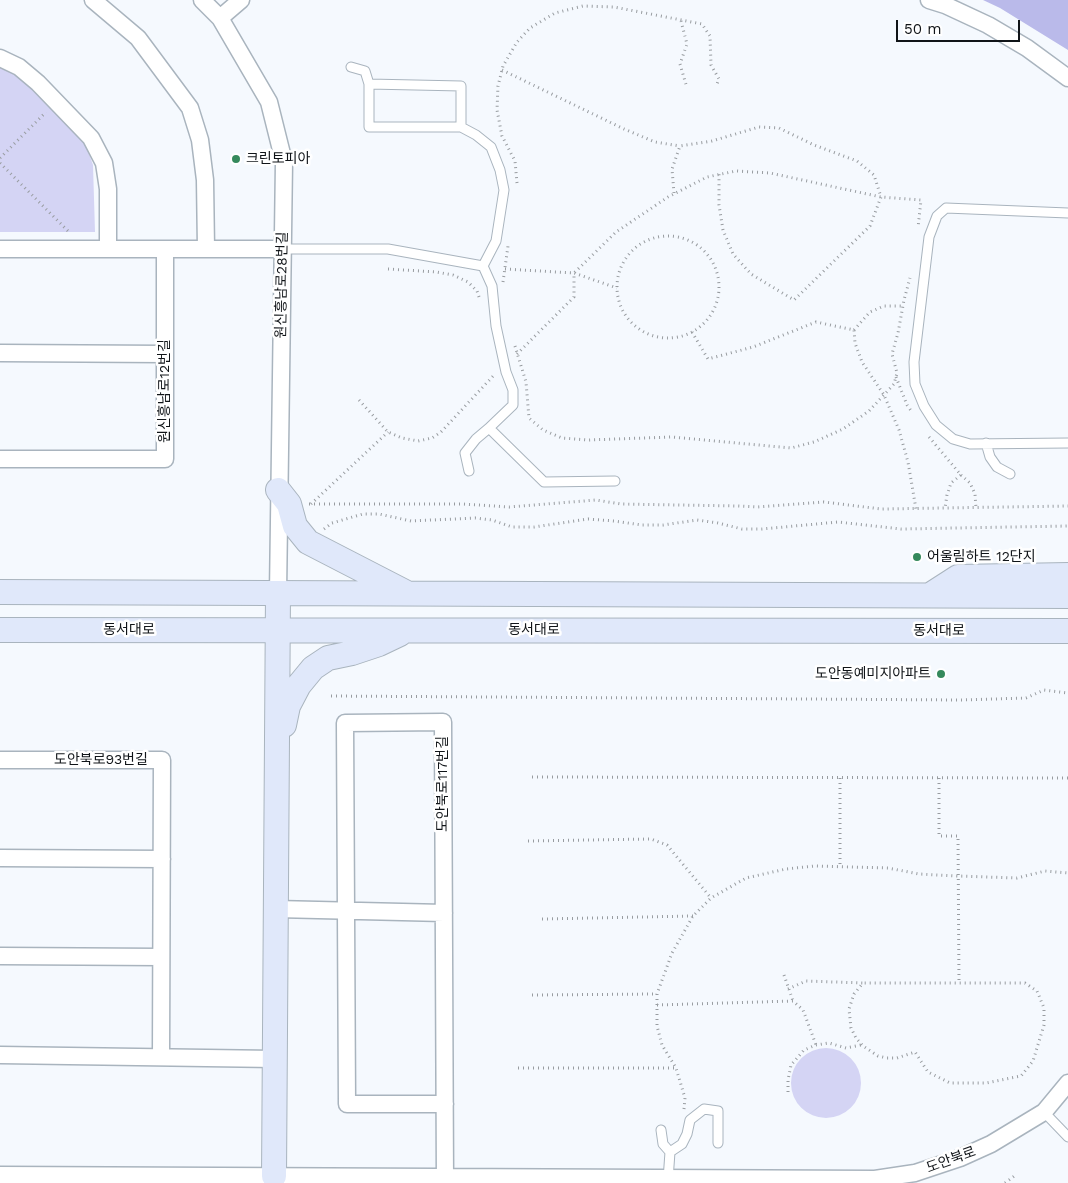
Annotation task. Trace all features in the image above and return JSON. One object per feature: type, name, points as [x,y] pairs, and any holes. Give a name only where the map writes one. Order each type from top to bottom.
[{"type":"street","points":[[93,0],[138,38],[190,108],[200,140],[205,180],[206,249]]},
{"type":"street","name":"원신흥남로28번길","points":[[202,0],[220,18],[269,102],[284,162],[282,249],[293,500],[278,593]]},
{"type":"street","points":[[220,18],[240,0]]},
{"type":"street","points":[[929,0],[945,5],[988,25],[1027,48],[1068,78]]},
{"type":"street","points":[[0,58],[19,67],[38,83],[91,138],[104,163],[108,189],[108,249]]},
{"type":"street","points":[[0,249],[282,249]]},
{"type":"street","name":"원신흥남로12번길","points":[[0,458],[165,459],[165,249]]},
{"type":"street","points":[[0,353],[165,354]]},
{"type":"street","points":[[293,500],[295,526],[308,542],[408,594]]},
{"type":"street","points":[[930,596],[958,576],[1068,575]]},
{"type":"street","points":[[0,592],[1068,596]]},
{"type":"street","points":[[274,1176],[278,593]]},
{"type":"street","name":"동서대로","points":[[0,630],[1068,631]]},
{"type":"street","points":[[277,756],[288,706],[299,685],[313,668],[328,658],[352,653],[379,644],[408,630]]},
{"type":"street","points":[[928,631],[964,645],[1068,645]]},
{"type":"street","name":"도안북로117번길","points":[[444,1104],[346,1104],[345,723],[443,722],[445,1180]]},
{"type":"street","name":"도안북로93번길","points":[[0,760],[162,760],[161,1057]]},
{"type":"street","points":[[0,858],[162,860]]},
{"type":"street","points":[[276,909],[444,913]]},
{"type":"street","points":[[0,956],[161,957]]},
{"type":"street","points":[[0,1055],[275,1058]]},
{"type":"street","name":"도안북로","points":[[0,1175],[274,1176],[445,1180],[839,1181],[875,1179],[915,1173],[951,1161],[991,1144],[1044,1112],[1068,1082]]},
{"type":"lane","points":[[351,67],[365,71],[369,84],[369,127],[461,127],[476,135],[491,148],[500,170],[504,190],[496,241],[483,266]]},
{"type":"lane","points":[[369,84],[461,86],[461,127]]},
{"type":"lane","points":[[1068,214],[946,208],[937,216],[930,237],[914,355],[915,384],[924,406],[936,426],[953,439],[970,444],[1068,443]]},
{"type":"lane","points":[[282,249],[388,249],[483,266]]},
{"type":"lane","points":[[469,471],[465,453],[476,439],[513,405],[513,390],[506,372],[496,326],[492,286],[483,266]]},
{"type":"lane","points":[[489,428],[544,482],[615,481]]},
{"type":"lane","points":[[986,443],[990,457],[997,467],[1010,474]]},
{"type":"lane","points":[[670,1152],[682,1144],[687,1134],[690,1120],[704,1109],[718,1111],[718,1143]]},
{"type":"lane","points":[[1044,1112],[1068,1137]]},
{"type":"lane","points":[[661,1130],[663,1144],[670,1152],[668,1180]]},
{"type":"path","points":[[517,187],[515,161],[502,136],[497,110],[498,86],[502,70],[517,42],[530,28],[555,13],[583,6],[614,6],[702,24],[710,36],[710,65],[719,79],[717,84]]},
{"type":"path","points":[[682,20],[687,44],[680,64],[688,88]]},
{"type":"path","points":[[502,70],[655,142],[680,146],[712,141],[759,127],[779,128],[814,145],[857,161],[874,175],[881,196],[870,226],[794,300],[751,274],[733,254],[722,230],[719,205],[719,174]]},
{"type":"path","points":[[0,158],[46,112]]},
{"type":"path","points":[[674,193],[672,168],[680,146]]},
{"type":"path","points":[[0,163],[72,235]]},
{"type":"path","points":[[517,354],[574,297],[574,273],[616,232],[674,193],[707,176],[736,171],[770,173],[881,196],[921,200],[918,235]]},
{"type":"path","points":[[673,237],[689,241],[702,249],[712,262],[718,277],[719,294],[714,309],[705,322],[692,332],[676,338],[658,338],[642,331],[629,320],[620,305],[617,288],[620,271],[628,256],[641,244],[656,238],[673,237]]},
{"type":"path","points":[[502,290],[508,243]]},
{"type":"path","points":[[388,269],[436,272],[452,276],[468,282],[476,291],[482,304]]},
{"type":"path","points":[[505,269],[574,273],[617,288]]},
{"type":"path","points":[[514,345],[526,382],[529,418],[543,430],[562,438],[588,440],[672,437],[791,448],[814,442],[843,429],[869,411],[894,384],[897,372],[892,354],[910,277]]},
{"type":"path","points":[[903,306],[884,306],[870,312],[854,330],[855,343],[862,362],[884,395],[899,430],[908,462],[916,509]]},
{"type":"path","points":[[692,332],[708,358],[753,347],[816,322],[854,330]]},
{"type":"path","points":[[359,400],[388,432],[402,438],[418,441],[432,438],[441,432],[495,375],[493,367]]},
{"type":"path","points":[[896,377],[907,405],[916,418]]},
{"type":"path","points":[[293,500],[388,432]]},
{"type":"path","points":[[924,432],[960,475],[970,483],[975,494],[976,508]]},
{"type":"path","points":[[946,508],[947,495],[952,483],[960,475]]},
{"type":"path","points":[[293,500],[463,504],[509,507],[596,500],[621,504],[757,507],[824,502],[881,509],[1068,506]]},
{"type":"path","points":[[308,542],[332,522],[363,514],[379,514],[411,521],[474,518],[492,520],[512,527],[534,528],[588,520],[642,525],[663,525],[697,520],[718,522],[742,529],[838,522],[901,528],[1068,526]]},
{"type":"path","points":[[331,696],[961,700],[1026,698],[1044,690],[1068,693]]},
{"type":"path","points":[[532,778],[1068,778]]},
{"type":"path","points":[[840,778],[840,866]]},
{"type":"path","points":[[939,778],[939,836],[958,836],[958,983]]},
{"type":"path","points":[[528,841],[651,839],[667,845],[711,898]]},
{"type":"path","points":[[684,1112],[686,1098],[676,1068],[662,1045],[657,1026],[657,994],[672,953],[693,916],[711,898],[746,878],[786,868],[840,866],[888,868],[919,874],[1017,878],[1045,871],[1068,873]]},
{"type":"path","points":[[542,919],[693,916]]},
{"type":"path","points":[[784,975],[793,1001],[803,1010],[816,1044]]},
{"type":"path","points":[[788,989],[806,981],[1025,983],[1037,990],[1044,1008],[1044,1025],[1033,1061],[1021,1076],[986,1083],[950,1084],[928,1072],[915,1052],[897,1058],[887,1058],[870,1052],[861,1044],[851,1028],[849,1009],[854,994],[863,983]]},
{"type":"path","points":[[532,995],[657,994]]},
{"type":"path","points":[[657,1005],[793,1001]]},
{"type":"path","points":[[788,1092],[791,1065],[804,1050],[816,1044],[829,1043],[846,1048],[861,1044]]},
{"type":"path","points":[[518,1068],[676,1068]]},
{"type":"path","points":[[1005,1183],[1017,1174]]},
{"type":"shaded area","points":[[983,0],[1068,0],[1068,50],[1000,8]]},
{"type":"shaded area","points":[[0,64],[27,81],[85,142],[93,165],[95,232],[0,232]]},
{"type":"shaded area","points":[[826,1048],[839,1051],[851,1058],[858,1070],[861,1083],[858,1096],[851,1108],[839,1115],[826,1118],[813,1115],[801,1108],[794,1096],[791,1083],[794,1070],[801,1058],[813,1051]]},
{"type":"place","name":"크린토피아","points":[[236,159]]},
{"type":"place","name":"어울림하트 12단지","points":[[917,557]]},
{"type":"place","name":"도안동예미지아파트","points":[[941,674]]}]
